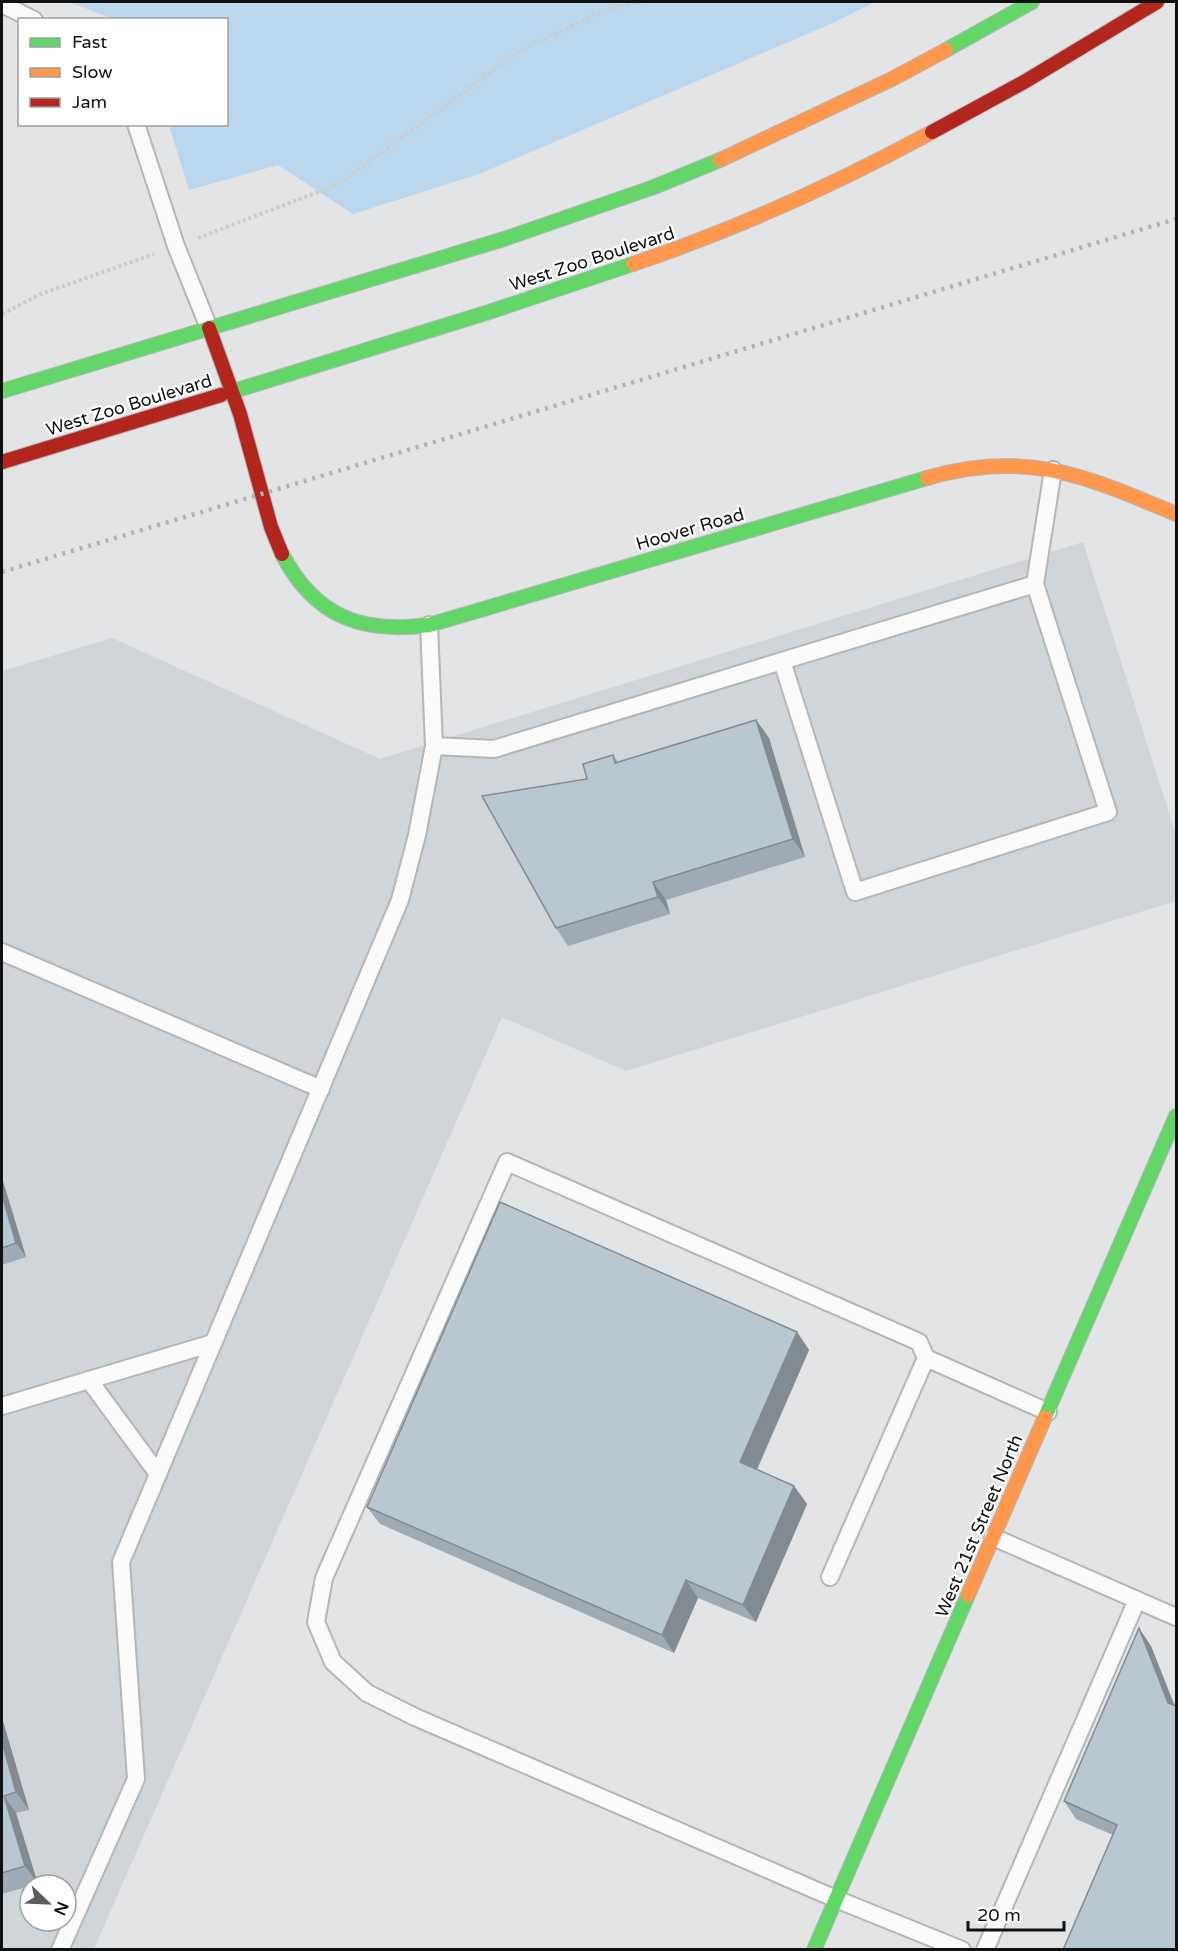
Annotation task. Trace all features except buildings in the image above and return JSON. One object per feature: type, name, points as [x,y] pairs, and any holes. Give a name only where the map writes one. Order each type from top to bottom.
[{"type":"main road","points":[[2,391],[504,239],[654,187],[758,144],[892,79],[1032,2]]},
{"type":"main road","name":"West Zoo Boulevard","points":[[2,462],[478,316],[702,242],[865,168],[1024,82],[1157,2]]},
{"type":"main road","name":"Hoover Road","points":[[209,328],[234,392],[277,544],[292,574],[309,595],[332,613],[358,624],[388,630],[429,625],[945,473],[988,466],[1023,465],[1053,470],[1102,484],[1176,514]]},
{"type":"main road","name":"West 21st Street North","points":[[814,1950],[1176,1116]]},
{"type":"lane","points":[[2,4],[30,18]]},
{"type":"lane","points":[[137,126],[176,246],[209,328]]},
{"type":"lane","points":[[782,661],[855,892],[1108,812],[1035,584],[1053,470]]},
{"type":"lane","points":[[434,746],[494,749],[1035,584]]},
{"type":"lane","points":[[60,1950],[136,1779],[121,1562],[400,900],[417,835],[434,746],[429,625]]},
{"type":"lane","points":[[2,952],[321,1089]]},
{"type":"lane","points":[[962,1950],[836,1899],[415,1717],[367,1693],[333,1662],[316,1622],[324,1578],[507,1162],[919,1342],[926,1358],[1048,1412]]},
{"type":"lane","points":[[2,1406],[213,1343]]},
{"type":"lane","points":[[830,1577],[926,1358]]},
{"type":"lane","points":[[89,1380],[158,1474]]},
{"type":"lane","points":[[993,1538],[1176,1617]]},
{"type":"lane","points":[[985,1950],[1137,1600]]},
{"type":"path","points":[[196,238],[339,184],[525,47],[615,8],[641,2]]},
{"type":"path","points":[[2,314],[41,294],[165,250]]},
{"type":"shaded area","points":[[70,2],[875,2],[833,23],[479,174],[353,214],[278,165],[189,190],[169,126],[228,126],[228,18],[110,18]]},
{"type":"shaded area","points":[[1083,542],[1176,835],[1176,901],[626,1071],[502,1017],[94,1949],[2,1950],[2,671],[112,638],[380,759]]},
{"type":"railway","points":[[2,572],[1176,219]]},
{"type":"traffic: fast","points":[[946,50],[1032,2]]},
{"type":"traffic: fast","points":[[2,391],[504,239],[654,187],[720,160]]},
{"type":"traffic: fast","points":[[221,395],[489,312],[633,264]]},
{"type":"traffic: fast","points":[[282,554],[295,576],[309,593],[325,607],[343,616],[382,627],[429,625],[927,478]]},
{"type":"traffic: fast","points":[[1045,1417],[1176,1116]]},
{"type":"traffic: fast","points":[[814,1950],[968,1595]]},
{"type":"traffic: slow","points":[[720,160],[892,79],[946,50]]},
{"type":"traffic: slow","points":[[633,264],[748,221],[859,170],[932,132]]},
{"type":"traffic: slow","points":[[927,478],[995,466],[1055,471],[1113,488],[1176,514]]},
{"type":"traffic: slow","points":[[968,1595],[1045,1417]]},
{"type":"traffic: jam","points":[[932,132],[1024,82],[1157,2]]},
{"type":"traffic: jam","points":[[209,328],[240,414],[271,527],[282,554]]},
{"type":"traffic: jam","points":[[2,462],[221,395]]}]
